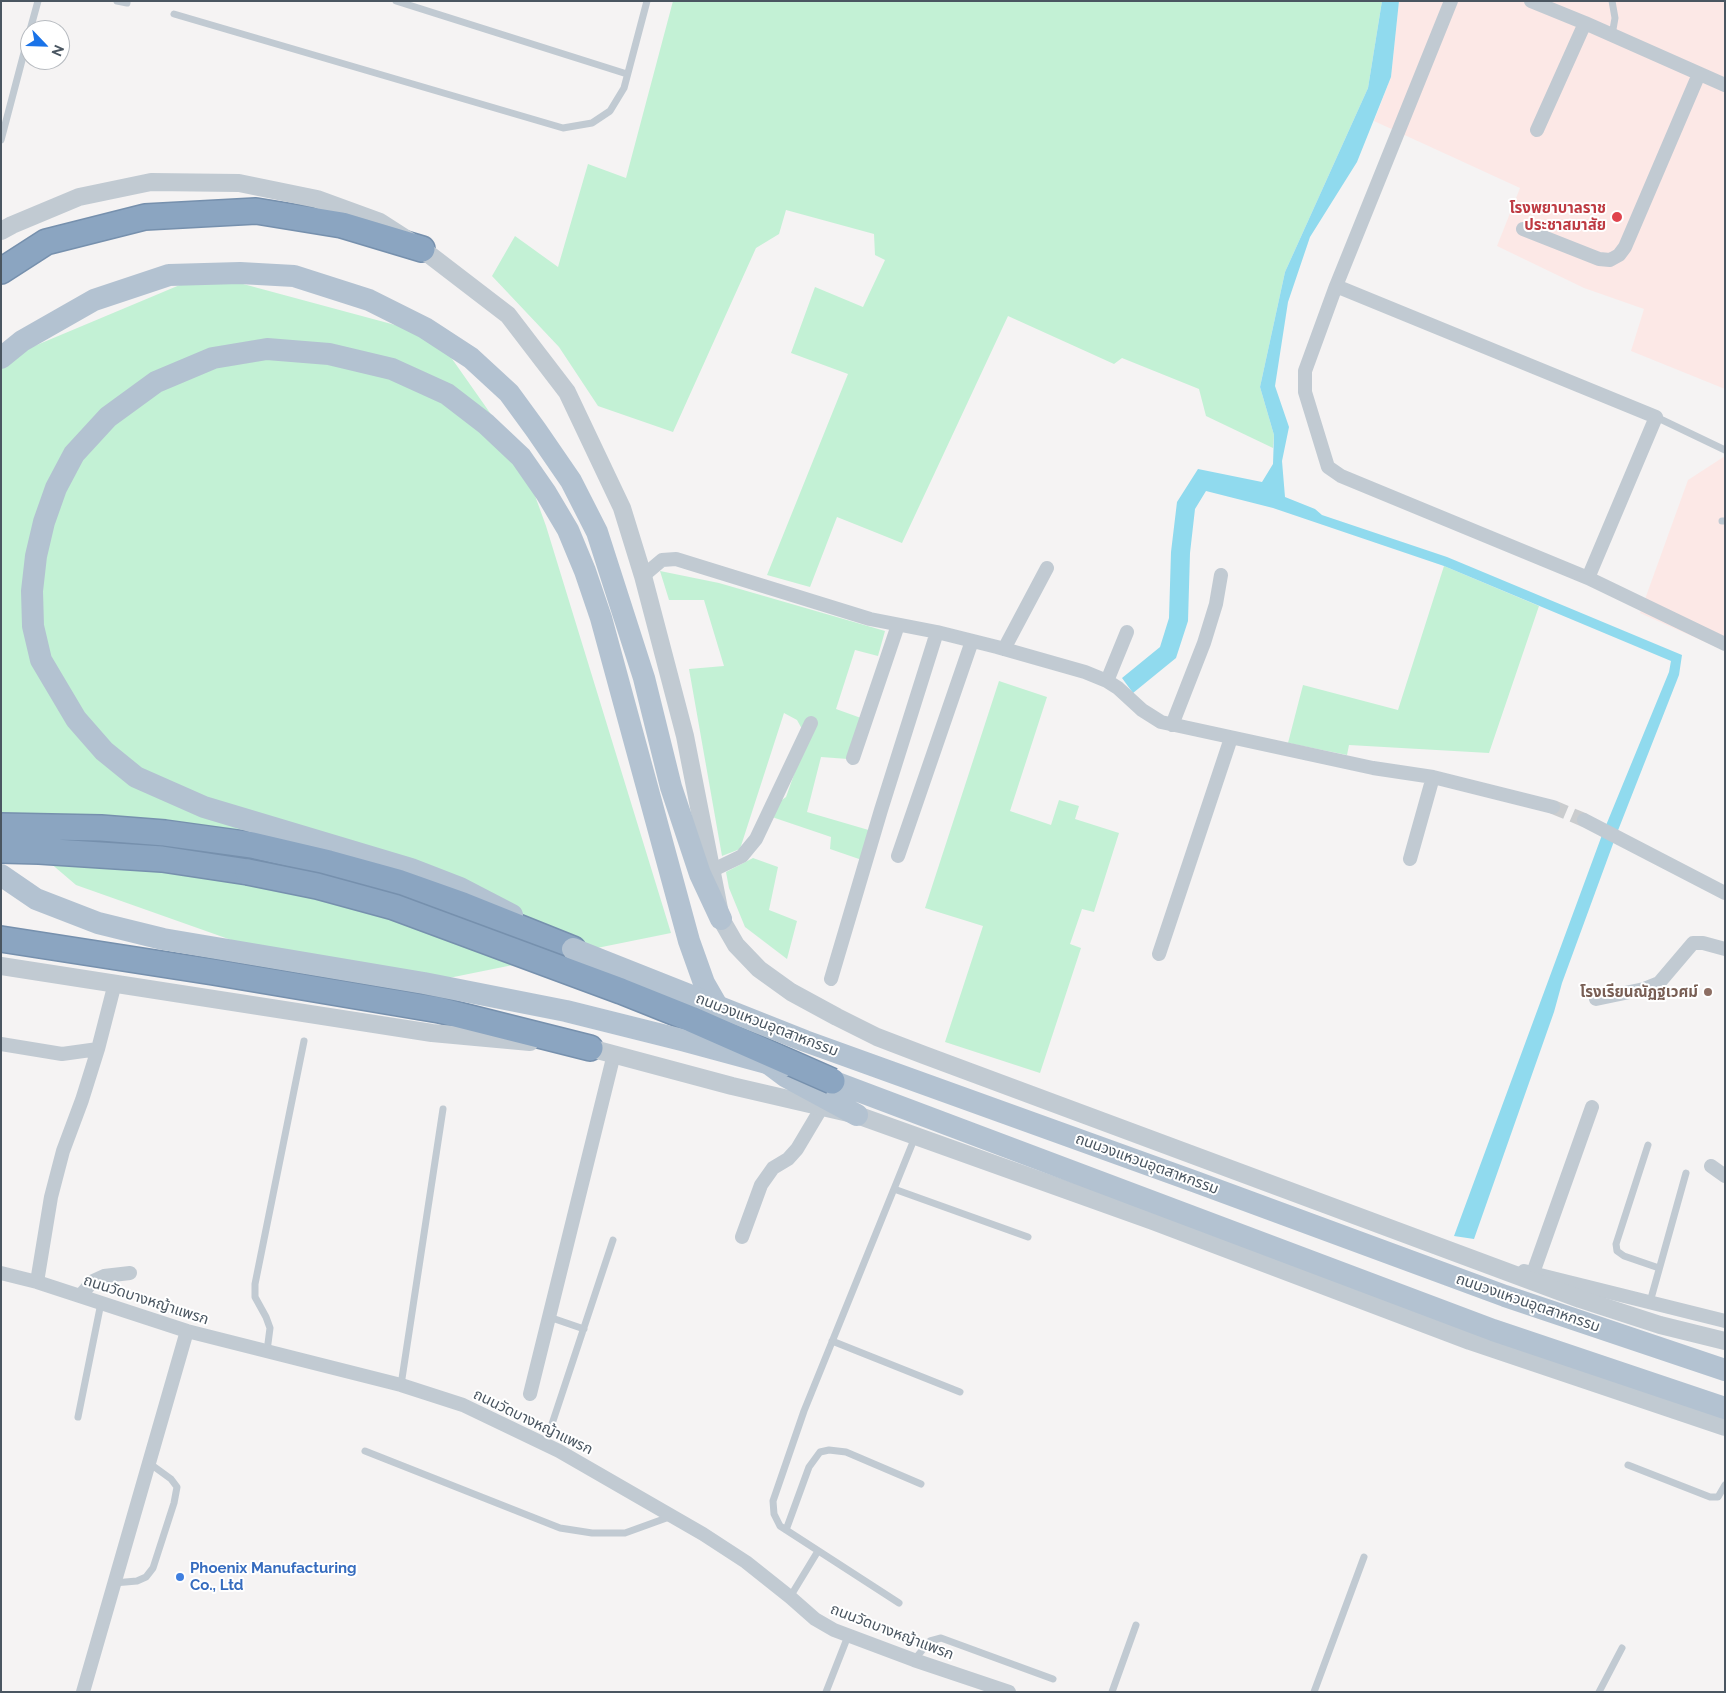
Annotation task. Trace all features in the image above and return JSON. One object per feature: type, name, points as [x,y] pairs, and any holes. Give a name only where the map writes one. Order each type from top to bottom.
[{"type":"highway","points":[[1,271],[46,242],[144,217],[256,211],[342,225],[422,249]]},
{"type":"highway","points":[[1,826],[147,831],[252,845],[398,882],[463,905],[573,949]]},
{"type":"highway","points":[[1,850],[162,859],[248,872],[317,886],[394,907],[621,991],[748,1043],[832,1082]]},
{"type":"highway","points":[[1,939],[439,1010],[590,1048]]},
{"type":"main road","points":[[1,358],[22,341],[94,300],[169,275],[240,274],[294,276],[369,300],[425,328],[471,358],[508,393],[536,430],[571,481],[597,532],[644,678],[671,787],[700,874],[721,919]]},
{"type":"main road","name":"ถนนวงแหวนอุตสาหกรรม","points":[[857,1115],[785,1076],[761,1058],[723,1015],[704,983],[679,908],[601,618],[585,571],[568,530],[546,493],[521,457],[486,424],[447,394],[392,370],[329,354],[267,349],[213,358],[156,382],[108,417],[74,454],[56,488],[44,522],[36,556],[32,591],[33,626],[41,660],[76,719],[104,751],[136,777],[204,807],[411,869],[452,885],[498,907],[573,949],[805,1041],[1205,1185],[1505,1296],[1725,1370]]},
{"type":"main road","name":"ถนนวงแหวนอุตสาหกรรม","points":[[1,875],[36,899],[98,923],[162,939],[424,982],[566,1011],[682,1040],[832,1082],[1493,1330],[1725,1408]]},
{"type":"street","points":[[1450,1],[1336,286],[1305,371],[1305,392],[1328,467],[1341,476],[1588,578],[1725,644]]},
{"type":"street","points":[[1531,1],[1725,85]]},
{"type":"street","points":[[1537,130],[1585,23]]},
{"type":"street","points":[[1523,229],[1600,258],[1610,260],[1619,256],[1625,247],[1699,74]]},
{"type":"street","points":[[1,231],[79,198],[151,182],[239,183],[317,199],[380,222],[422,249],[508,315],[567,392],[622,508],[643,576],[684,736],[721,919],[736,944],[759,969],[791,992],[877,1037],[1444,1250],[1479,1261],[1580,1299],[1660,1325],[1725,1341]]},
{"type":"street","points":[[1336,286],[1656,417],[1588,578]]},
{"type":"street","points":[[643,576],[662,560],[676,560],[870,619],[937,632],[1085,672],[1107,680],[1142,710],[1161,722],[1373,768],[1433,777],[1553,807]]},
{"type":"street","points":[[1004,649],[1047,568]]},
{"type":"street","points":[[1172,724],[1204,643],[1216,604],[1221,576]]},
{"type":"street","points":[[853,758],[898,625]]},
{"type":"street","points":[[831,979],[881,810],[937,632]]},
{"type":"street","points":[[1107,680],[1127,632]]},
{"type":"street","points":[[898,856],[972,641]]},
{"type":"street","points":[[711,871],[742,856],[756,839],[811,723]]},
{"type":"street","points":[[1160,954],[1231,738]]},
{"type":"street","points":[[1410,859],[1433,777]]},
{"type":"street","points":[[1590,822],[1725,893]]},
{"type":"street","points":[[1596,999],[1644,989],[1659,983],[1693,943],[1703,943],[1725,949]]},
{"type":"street","points":[[1,966],[432,1033],[590,1048],[732,1086],[857,1115],[1153,1221],[1470,1341],[1725,1427]]},
{"type":"street","points":[[37,1282],[51,1198],[63,1151],[98,1049],[115,983]]},
{"type":"street","points":[[1,1044],[62,1054],[98,1049]]},
{"type":"street","points":[[530,1394],[614,1054]]},
{"type":"street","points":[[742,1237],[760,1185],[773,1168],[788,1159],[797,1150],[822,1107]]},
{"type":"street","points":[[1534,1273],[1592,1107]]},
{"type":"street","points":[[1711,1166],[1725,1176]]},
{"type":"street","points":[[1479,1261],[1725,1321]]},
{"type":"street","name":"ถนนวัดบางหญ้าแพรก","points":[[1,1273],[37,1282],[187,1332],[401,1385],[463,1405],[545,1444],[703,1534],[746,1562],[815,1619],[834,1630],[914,1660],[1009,1692]]},
{"type":"street","points":[[80,1296],[93,1281],[104,1276],[130,1273]]},
{"type":"street","points":[[80,1691],[114,1583],[187,1332]]},
{"type":"lane","points":[[33,20],[38,1]]},
{"type":"lane","points":[[116,1],[127,3]]},
{"type":"lane","points":[[396,1],[627,74]]},
{"type":"lane","points":[[174,14],[563,128],[592,123],[610,111],[624,88],[646,1]]},
{"type":"lane","points":[[1612,1],[1615,18],[1612,35]]},
{"type":"lane","points":[[1,140],[20,68]]},
{"type":"lane","points":[[1656,417],[1725,450]]},
{"type":"lane","points":[[267,1352],[270,1328],[255,1296],[255,1284],[304,1041]]},
{"type":"lane","points":[[401,1385],[443,1109]]},
{"type":"lane","points":[[899,1604],[780,1526],[774,1514],[773,1501],[804,1411],[915,1136]]},
{"type":"lane","points":[[1648,1145],[1616,1244],[1617,1251],[1624,1256],[1659,1268]]},
{"type":"lane","points":[[1650,1302],[1686,1173]]},
{"type":"lane","points":[[894,1189],[1028,1236]]},
{"type":"lane","points":[[545,1444],[613,1240]]},
{"type":"lane","points":[[78,1417],[100,1303]]},
{"type":"lane","points":[[549,1317],[584,1329]]},
{"type":"lane","points":[[832,1341],[960,1392]]},
{"type":"lane","points":[[786,1530],[809,1467],[820,1452],[829,1450],[846,1452],[921,1484]]},
{"type":"lane","points":[[365,1451],[560,1528],[592,1533],[625,1533],[672,1516]]},
{"type":"lane","points":[[114,1583],[137,1581],[146,1577],[153,1568],[174,1503],[178,1487],[171,1479],[149,1463]]},
{"type":"lane","points":[[1628,1465],[1710,1497],[1718,1497],[1725,1485]]},
{"type":"lane","points":[[790,1597],[818,1551]]},
{"type":"lane","points":[[1314,1692],[1364,1557]]},
{"type":"lane","points":[[1112,1692],[1136,1625]]},
{"type":"lane","points":[[826,1692],[848,1636]]},
{"type":"lane","points":[[914,1660],[930,1640],[941,1638],[1053,1679]]},
{"type":"lane","points":[[1599,1692],[1622,1648]]},
{"type":"shaded area","name":"โรงพยาบาลราช ประชาสมาสัย","points":[[1399,1],[1725,1],[1725,389],[1631,351],[1644,309],[1584,288],[1497,246],[1520,188],[1374,121],[1391,77]]},
{"type":"shaded area","points":[[1725,456],[1725,651],[1640,613],[1688,480]]},
{"type":"green space","points":[[673,1],[1382,1],[1368,88],[1285,272],[1260,387],[1274,435],[1273,448],[1206,416],[1199,389],[1122,358],[1114,364],[1008,316],[902,543],[837,517],[810,587],[767,575],[848,374],[791,353],[815,287],[863,307],[885,260],[875,255],[874,234],[786,210],[779,234],[756,248],[673,432],[598,406],[559,347],[492,276],[515,236],[558,267],[588,164],[626,178]]},
{"type":"green space","points":[[206,274],[436,336],[521,457],[546,526],[671,933],[424,983],[237,942],[76,885],[1,821],[1,360]]},
{"type":"green space","points":[[1444,566],[1539,606],[1489,753],[1349,745],[1347,755],[1288,743],[1303,685],[1398,710]]},
{"type":"green space","points":[[660,571],[719,583],[885,631],[878,656],[855,650],[836,709],[861,718],[848,759],[821,757],[807,812],[872,831],[862,860],[830,849],[831,837],[772,817],[772,807],[786,797],[807,738],[797,720],[784,713],[740,849],[722,856],[689,669],[724,666],[704,600],[669,600]]},
{"type":"green space","points":[[999,681],[1047,697],[1010,811],[1051,825],[1059,800],[1079,806],[1075,819],[1119,833],[1094,912],[1082,909],[1070,944],[1081,948],[1040,1073],[945,1042],[983,926],[925,908]]},
{"type":"green space","points":[[753,858],[778,867],[769,910],[797,921],[787,959],[745,927],[729,888],[726,872]]},
{"type":"water","points":[[1382,1],[1399,1],[1391,77],[1357,162],[1310,237],[1288,302],[1275,386],[1289,427],[1282,461],[1285,497],[1315,509],[1322,515],[1447,557],[1682,655],[1679,675],[1617,833],[1562,983],[1554,1012],[1474,1239],[1454,1236],[1602,835],[1669,672],[1671,661],[1444,566],[1273,508],[1206,491],[1195,509],[1190,553],[1188,621],[1176,658],[1133,693],[1122,678],[1160,647],[1169,618],[1171,552],[1177,502],[1198,469],[1262,482],[1273,464],[1274,435],[1260,387],[1285,272],[1368,88]]},
{"type":"tunnel","points":[[1553,807],[1584,820]]},
{"type":"place","name":"โรงพยาบาลราช ประชาสมาสัย","points":[[1617,217]]},
{"type":"place","name":"โรงเรียนณัฏฐเวศม์","points":[[1708,992]]},
{"type":"place","name":"Phoenix Manufacturing Co., Ltd","points":[[180,1577]]}]
